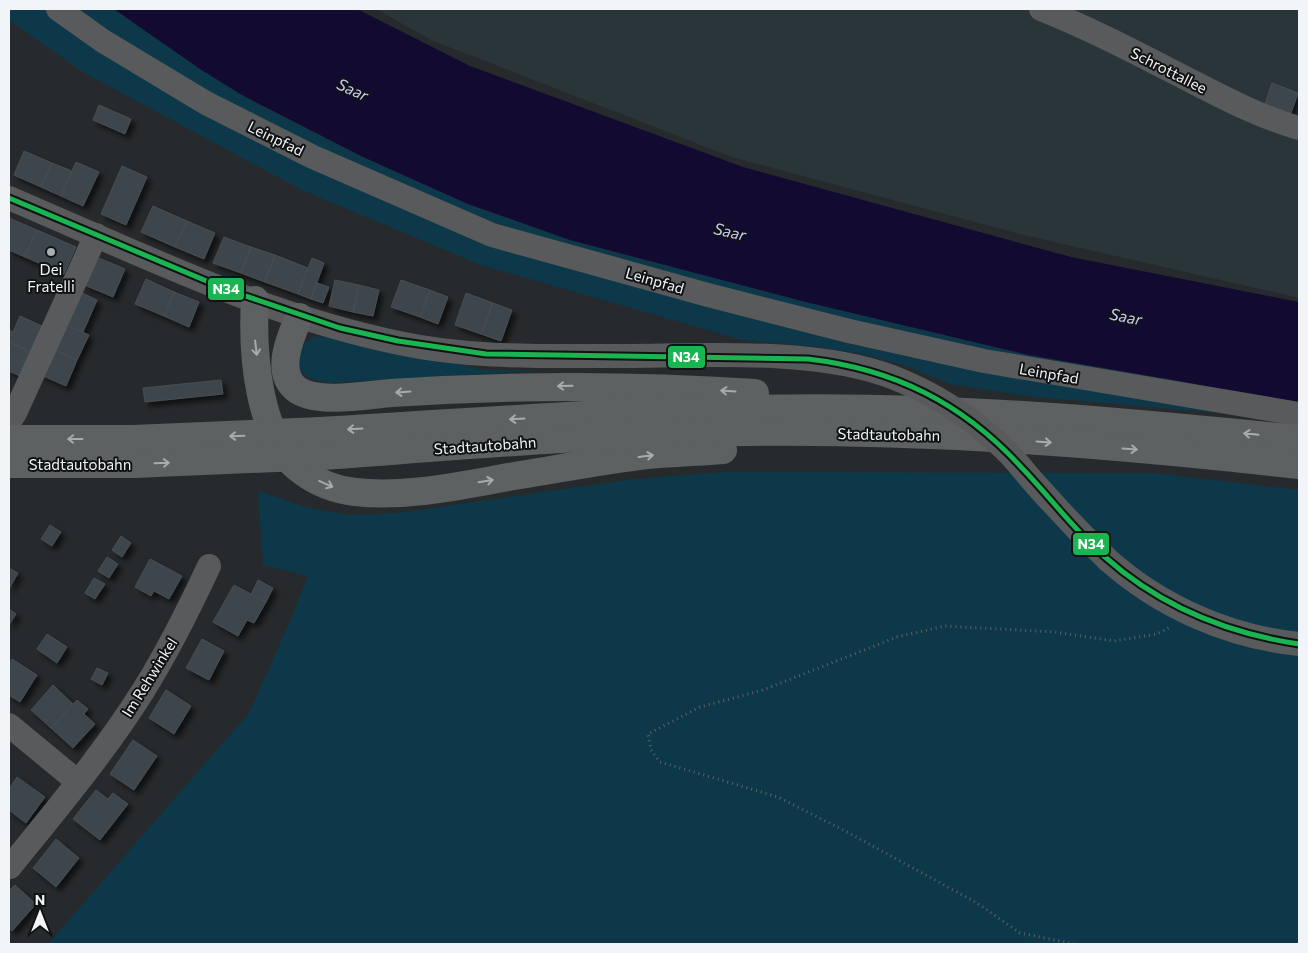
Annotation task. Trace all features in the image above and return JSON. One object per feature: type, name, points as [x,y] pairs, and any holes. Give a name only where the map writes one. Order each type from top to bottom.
[{"type":"highway","points":[[255,300],[255,342],[269,426],[283,452],[301,471],[336,489],[355,492],[390,493],[453,486],[647,455],[827,443],[899,434]]},
{"type":"highway","points":[[299,317],[285,360],[287,377],[295,388],[314,396],[341,397],[441,390],[628,386],[793,395],[1082,433],[1202,454],[1299,465]]},
{"type":"highway","points":[[9,439],[142,439],[322,443],[696,410],[916,410]]},
{"type":"highway","name":"Stadtautobahn","points":[[9,464],[134,464],[322,443],[701,433],[960,436],[1082,433]]},
{"type":"highway","points":[[1082,433],[1299,439]]},
{"type":"street","name":"Leinpfad","points":[[58,9],[103,40],[206,103],[313,156],[492,235],[717,298],[984,361],[1299,414]]},
{"type":"street","name":"Schrottallee","points":[[1041,9],[1083,26],[1216,94],[1280,123],[1299,128]]},
{"type":"street","points":[[9,198],[186,274],[299,317],[348,332],[401,344],[461,352],[611,356],[765,357],[840,363],[891,377],[928,393],[968,419],[1001,446],[1084,538],[1140,586],[1193,616],[1242,633],[1299,644]]},
{"type":"street","points":[[9,422],[19,405],[96,235]]},
{"type":"street","name":"Im Rehwinkel","points":[[10,867],[78,782],[142,692],[178,630],[209,566]]},
{"type":"street","points":[[9,725],[78,782]]},
{"type":"path","points":[[1074,944],[1020,933],[977,903],[849,833],[778,797],[660,762],[651,750],[648,734],[700,707],[763,690],[897,637],[945,626],[1054,632],[1114,641],[1157,634],[1193,616]]},
{"type":"shaded area","points":[[9,9],[114,9],[200,69],[242,95],[361,156],[468,204],[570,240],[806,302],[1029,355],[1299,402],[1299,420],[1026,396],[950,384],[909,367],[867,355],[818,347],[743,340],[481,265],[302,190],[83,72],[9,20]]},
{"type":"shaded area","points":[[376,9],[1299,9],[1299,298],[1024,235],[732,157],[431,40]]},
{"type":"shaded area","points":[[322,336],[383,351],[460,363],[480,370],[548,370],[329,383],[309,378],[304,374],[299,365],[301,351],[306,342]]},
{"type":"shaded area","points":[[724,472],[1153,473],[1299,490],[1299,944],[48,944],[249,713],[308,576],[263,565],[258,491],[305,507],[348,515],[397,513],[634,479]]},
{"type":"water","name":"Saar","points":[[114,9],[357,9],[470,66],[743,167],[1071,257],[1299,302],[1299,402],[1029,355],[806,302],[570,240],[468,204],[361,156],[242,95],[200,69]]},
{"type":"building","points":[[1272,83],[1298,93],[1291,113],[1265,104]]},
{"type":"building","points":[[99,105],[131,119],[125,134],[93,120]]},
{"type":"building","points":[[24,151],[52,163],[41,187],[14,175]]},
{"type":"building","points":[[76,162],[99,172],[83,206],[61,196]]},
{"type":"building","points":[[52,163],[72,171],[61,196],[41,187]]},
{"type":"building","points":[[122,166],[147,177],[126,225],[101,214]]},
{"type":"building","points":[[153,206],[187,221],[175,247],[141,232]]},
{"type":"building","points":[[9,218],[37,230],[25,257],[9,250]]},
{"type":"building","points":[[187,221],[215,233],[204,259],[175,247]]},
{"type":"building","name":"Dei Fratelli","points":[[37,230],[76,247],[64,274],[25,257]]},
{"type":"building","points":[[224,237],[251,247],[241,273],[213,263]]},
{"type":"building","points":[[251,247],[275,255],[265,282],[241,273]]},
{"type":"building","points":[[275,255],[308,268],[298,294],[265,282]]},
{"type":"building","points":[[94,256],[125,269],[113,297],[82,284]]},
{"type":"building","points":[[312,258],[324,263],[311,299],[298,294]]},
{"type":"building","points":[[146,279],[174,292],[164,316],[135,304]]},
{"type":"building","points":[[335,280],[359,285],[353,312],[329,306]]},
{"type":"building","points":[[401,280],[430,290],[420,317],[391,307]]},
{"type":"building","points":[[317,283],[329,287],[323,303],[311,299]]},
{"type":"building","points":[[359,285],[379,290],[373,316],[353,312]]},
{"type":"building","points":[[430,290],[448,297],[438,324],[420,317]]},
{"type":"building","points":[[174,292],[199,302],[189,327],[164,316]]},
{"type":"building","points":[[82,293],[97,300],[83,332],[67,325]]},
{"type":"building","points":[[466,293],[493,303],[481,334],[455,325]]},
{"type":"building","points":[[493,303],[512,310],[501,341],[481,334]]},
{"type":"building","points":[[20,316],[44,327],[33,353],[9,342],[9,330],[13,332]]},
{"type":"building","points":[[64,324],[89,335],[77,360],[53,349]]},
{"type":"building","points":[[9,342],[33,353],[22,377],[9,371]]},
{"type":"building","points":[[53,349],[77,360],[66,386],[41,375]]},
{"type":"building","points":[[221,380],[223,394],[145,402],[143,388]]},
{"type":"building","points":[[50,525],[61,532],[52,546],[41,539]]},
{"type":"building","points":[[121,536],[131,543],[122,557],[112,550]]},
{"type":"building","points":[[107,557],[118,564],[109,578],[98,571]]},
{"type":"building","points":[[150,559],[182,576],[169,599],[154,591],[151,596],[135,587]]},
{"type":"building","points":[[9,568],[18,573],[9,589]]},
{"type":"building","points":[[94,578],[105,584],[95,599],[85,593]]},
{"type":"building","points":[[258,580],[273,588],[266,602],[251,595]]},
{"type":"building","points":[[234,585],[266,602],[254,623],[247,620],[238,636],[213,622]]},
{"type":"building","points":[[9,609],[16,614],[9,625]]},
{"type":"building","points":[[47,634],[67,647],[57,663],[37,649]]},
{"type":"building","points":[[202,639],[224,651],[209,680],[186,668]]},
{"type":"building","points":[[12,659],[37,675],[20,702],[9,695],[9,664]]},
{"type":"building","points":[[97,668],[108,673],[102,685],[91,679]]},
{"type":"building","points":[[53,685],[73,704],[51,728],[31,710]]},
{"type":"building","points":[[166,690],[191,706],[174,734],[149,718]]},
{"type":"building","points":[[77,700],[88,709],[84,714],[95,724],[73,748],[51,728]]},
{"type":"building","points":[[133,740],[157,756],[134,790],[110,774]]},
{"type":"building","points":[[17,777],[45,797],[26,823],[9,810],[9,789]]},
{"type":"building","points":[[96,790],[108,799],[113,793],[128,804],[100,840],[73,819]]},
{"type":"building","points":[[56,839],[79,858],[56,887],[33,868]]},
{"type":"building","points":[[15,885],[36,904],[12,931],[9,928],[9,891]]},
{"type":"transit line","name":"N34","points":[[9,198],[228,290],[340,328],[398,341],[486,354],[808,359],[869,371],[898,381],[925,393],[976,425],[1022,468],[1094,547],[1148,590],[1195,615],[1220,625],[1246,633],[1299,644]]},
{"type":"place","name":"Dei Fratelli","points":[[51,252]]}]
